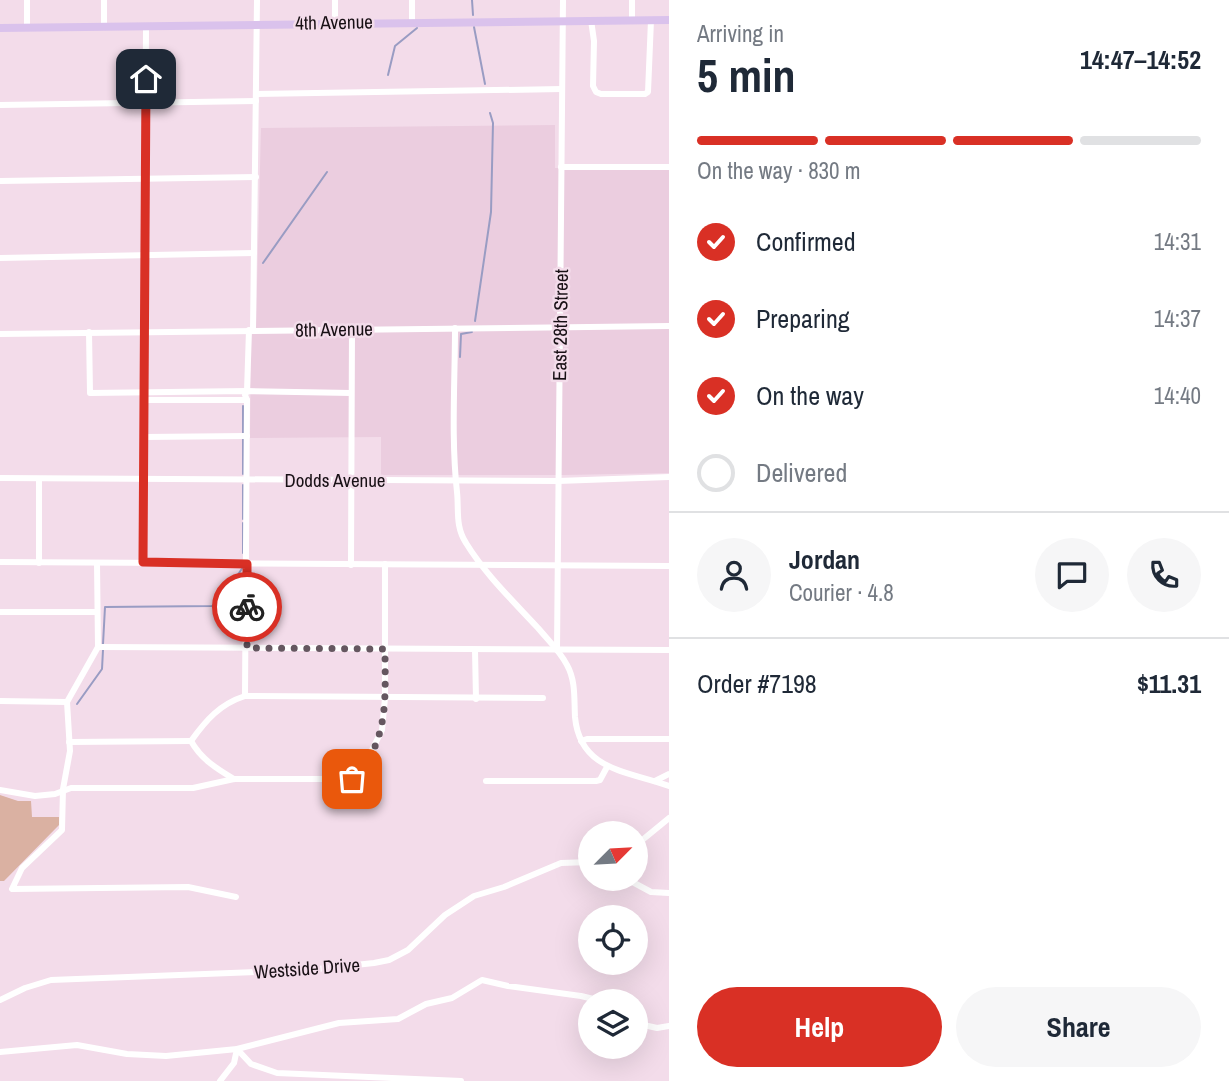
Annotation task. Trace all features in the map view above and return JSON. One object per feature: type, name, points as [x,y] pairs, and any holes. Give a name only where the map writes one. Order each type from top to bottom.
[{"type":"main road","name":"4th Avenue","points":[[0,27],[669,20]]},
{"type":"street","points":[[27,0],[27,27]]},
{"type":"street","points":[[104,0],[104,27]]},
{"type":"street","points":[[246,696],[248,480],[245,395],[254,253],[257,0]]},
{"type":"street","points":[[335,0],[335,23]]},
{"type":"street","points":[[412,0],[412,22]]},
{"type":"street","name":"East 28th Street","points":[[557,650],[563,0]]},
{"type":"street","points":[[632,0],[632,20]]},
{"type":"street","points":[[591,20],[594,41],[593,86],[596,92],[601,94],[648,92],[651,20]]},
{"type":"street","points":[[143,562],[146,27]]},
{"type":"street","points":[[0,105],[146,103],[256,97],[562,89]]},
{"type":"street","points":[[561,167],[669,167]]},
{"type":"street","points":[[0,181],[145,181],[256,177]]},
{"type":"street","points":[[0,258],[254,253]]},
{"type":"street","name":"8th Avenue","points":[[0,334],[669,326]]},
{"type":"street","points":[[351,565],[352,328]]},
{"type":"street","points":[[455,328],[456,480],[461,535],[482,566],[568,666],[573,683],[576,730],[597,761],[607,767],[669,786]]},
{"type":"street","points":[[89,332],[90,393],[247,400]]},
{"type":"street","points":[[144,397],[247,391],[351,393]]},
{"type":"street","points":[[144,438],[247,436]]},
{"type":"street","name":"Dodds Avenue","points":[[0,478],[558,481],[669,477]]},
{"type":"street","points":[[39,479],[39,563]]},
{"type":"street","points":[[0,562],[669,566]]},
{"type":"street","points":[[97,563],[98,647],[67,702],[70,751],[63,789],[62,830],[22,867],[12,888],[188,887],[236,897]]},
{"type":"street","points":[[0,790],[35,796],[71,788],[193,788],[234,779],[352,779],[363,768],[383,730],[385,564]]},
{"type":"street","points":[[0,612],[97,612]]},
{"type":"street","points":[[98,647],[669,650]]},
{"type":"street","points":[[475,650],[476,699]]},
{"type":"street","points":[[191,741],[217,709],[246,696],[543,698]]},
{"type":"street","points":[[0,701],[67,702]]},
{"type":"street","points":[[581,741],[669,739]]},
{"type":"street","points":[[69,742],[191,741]]},
{"type":"street","points":[[191,741],[197,751],[214,767],[234,779]]},
{"type":"street","points":[[486,781],[596,781],[600,780],[607,767]]},
{"type":"street","points":[[654,781],[669,774]]},
{"type":"street","points":[[648,835],[669,818]]},
{"type":"street","name":"Westside Drive","points":[[0,1000],[51,980],[308,970],[389,960],[408,950],[445,915],[474,896],[561,863],[578,862]]},
{"type":"street","points":[[648,890],[669,893]]},
{"type":"street","points":[[0,1052],[77,1045],[127,1054],[166,1056],[237,1049],[339,1023],[398,1018],[426,1004],[462,993],[471,985],[482,981],[578,996]]},
{"type":"street","points":[[648,1026],[669,1026]]},
{"type":"street","points":[[220,1081],[234,1063],[237,1049]]},
{"type":"street","points":[[237,1049],[251,1064],[277,1073],[461,1081]]},
{"type":"shaded area","points":[[555,125],[555,168],[669,169],[669,473],[381,475],[381,437],[250,438],[251,333],[256,325],[261,128]]},
{"type":"shaded area","points":[[0,795],[18,801],[31,801],[32,817],[59,817],[59,825],[4,881],[0,881]]},
{"type":"waterway","points":[[472,0],[473,15]]},
{"type":"waterway","points":[[474,27],[485,84]]},
{"type":"waterway","points":[[388,75],[395,46],[417,28]]},
{"type":"waterway","points":[[475,321],[491,212],[493,123],[490,113]]},
{"type":"waterway","points":[[263,263],[327,172]]},
{"type":"waterway","points":[[460,357],[461,334],[472,332]]},
{"type":"waterway","points":[[243,406],[243,433]]},
{"type":"waterway","points":[[243,439],[243,474]]},
{"type":"waterway","points":[[243,485],[243,519]]},
{"type":"waterway","points":[[243,523],[243,553]]},
{"type":"waterway","points":[[103,644],[105,607],[212,606],[222,599],[243,567]]},
{"type":"waterway","points":[[77,704],[102,669],[103,650]]},
{"type":"way so far","points":[[247,607],[247,648],[385,649],[383,730],[363,768],[352,779]]},
{"type":"route","points":[[146,79],[143,562],[247,564],[247,607]]}]
